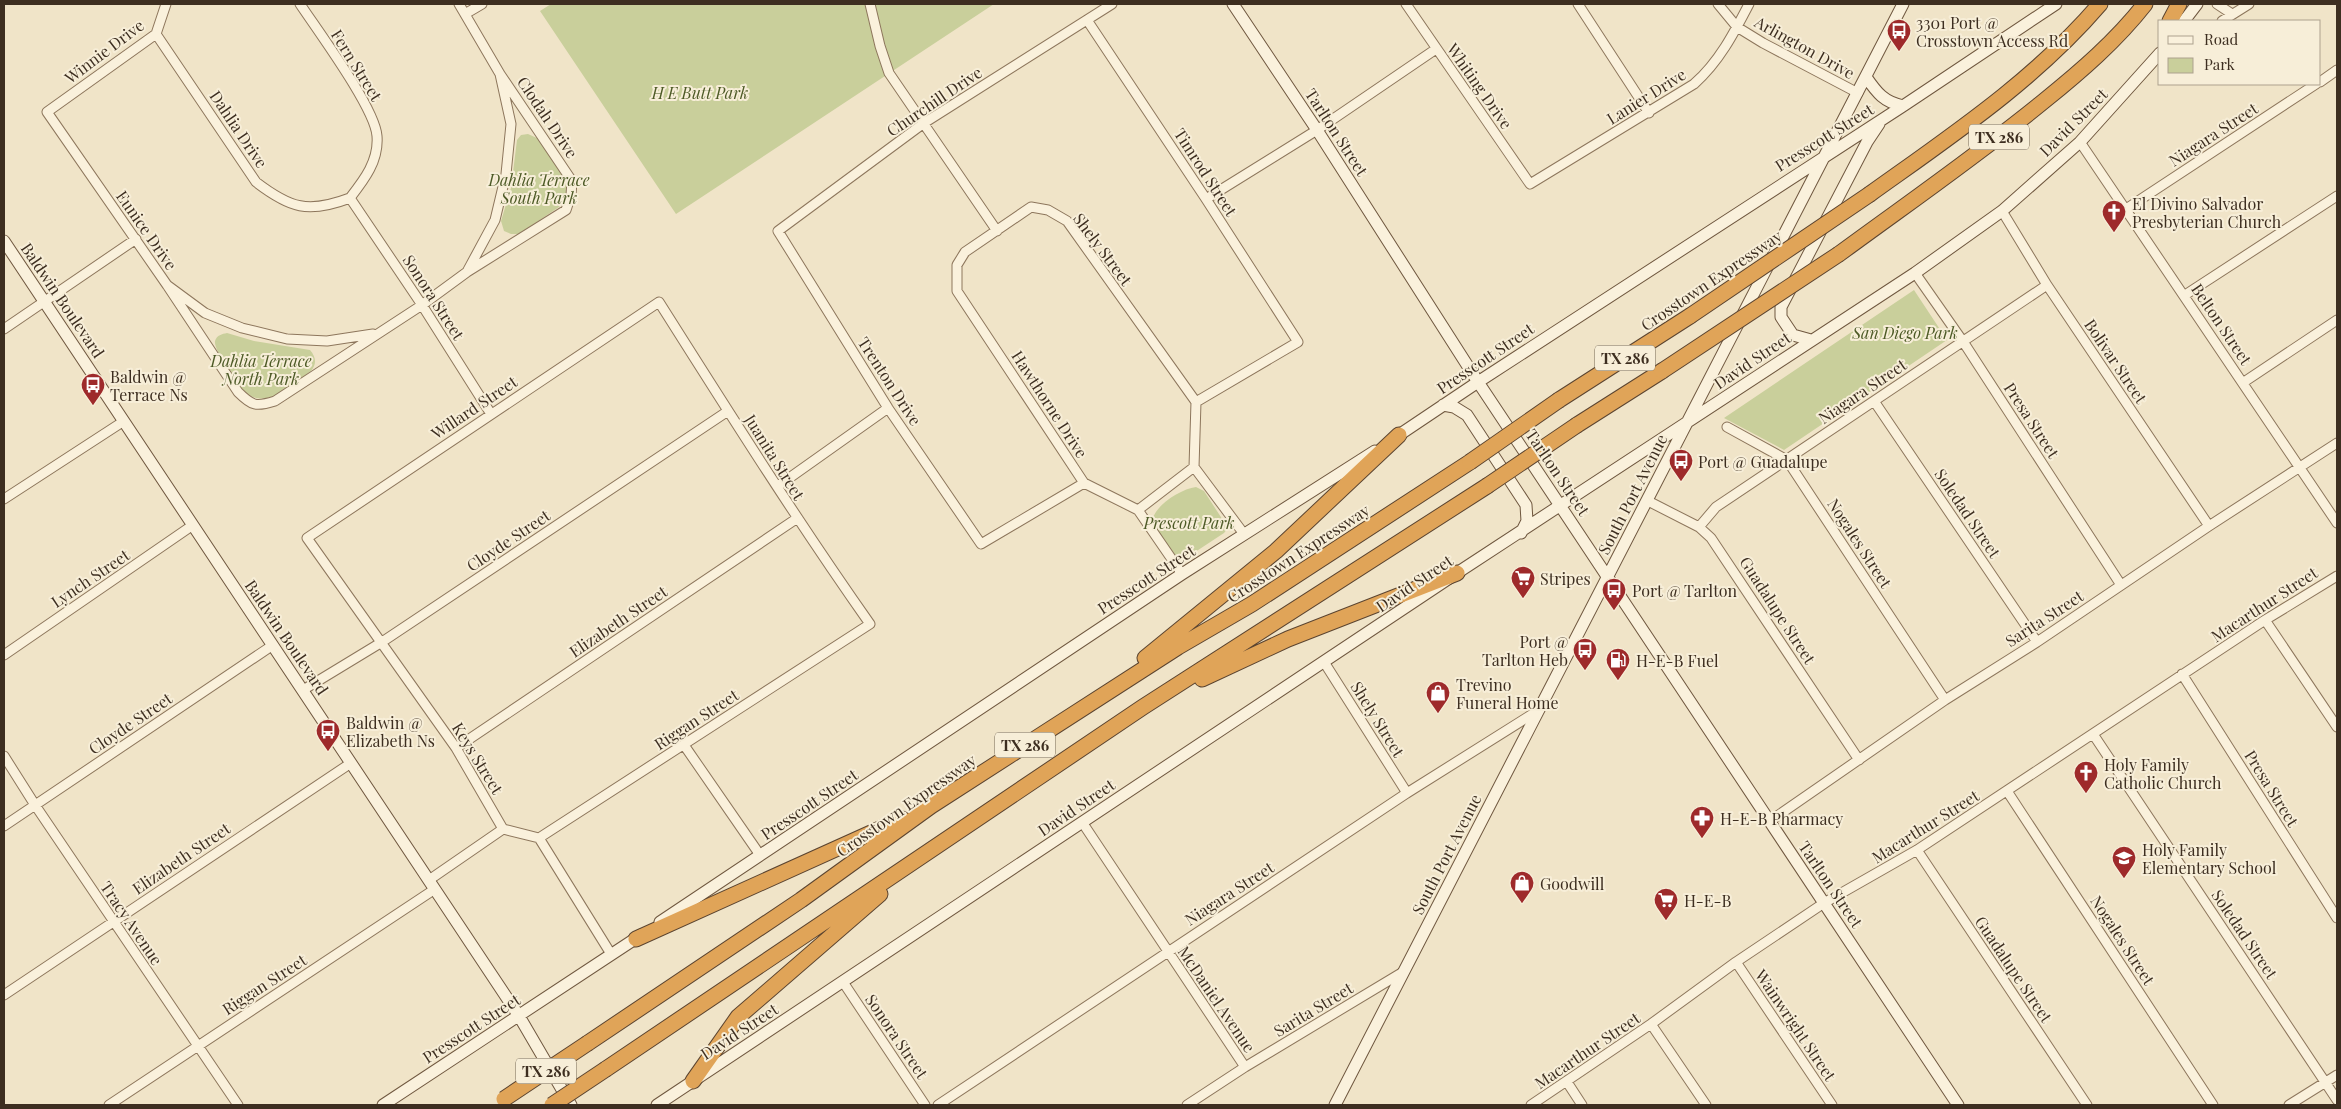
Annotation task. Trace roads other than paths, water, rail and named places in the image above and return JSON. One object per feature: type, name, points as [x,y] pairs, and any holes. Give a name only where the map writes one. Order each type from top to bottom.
[{"type":"highway","name":"Crosstown Expressway","points":[[499,1102],[801,900],[931,806],[1178,647],[1252,604],[1470,462],[1559,400],[1690,316],[1870,194],[1977,117],[2071,38],[2100,4]]},
{"type":"highway","name":"TX 286","points":[[552,1105],[1151,703],[1487,486],[1839,254],[2010,129],[2081,70],[2133,20],[2145,4]]},
{"type":"highway","points":[[2171,20],[2179,4]]},
{"type":"highway","points":[[1090,703],[1276,551],[1400,435]]},
{"type":"highway","points":[[1151,703],[1288,640],[1457,573]]},
{"type":"highway","points":[[636,939],[931,806]]},
{"type":"highway","points":[[693,1081],[738,1017],[931,849]]},
{"type":"main road","name":"Tarlton Street","points":[[1233,4],[1317,130],[1478,382],[1958,1105]]},
{"type":"main road","name":"South Port Avenue","points":[[1335,1105],[1903,4]]},
{"type":"main road","name":"Presscott Street","points":[[383,1105],[636,939],[1182,574],[1400,435],[2056,4]]},
{"type":"main road","points":[[2185,20],[2197,4]]},
{"type":"main road","name":"David Street","points":[[657,1105],[1457,573],[1521,533],[1915,273],[2002,211],[2080,142],[2154,63]]},
{"type":"main road","points":[[1866,77],[1880,97],[1886,102],[1903,106]]},
{"type":"main road","points":[[1812,340],[1793,335],[1781,317],[1781,307],[1867,142],[1886,117]]},
{"type":"main road","name":"Baldwin Boulevard","points":[[4,241],[519,1016],[571,1105]]},
{"type":"main road","points":[[1444,406],[1454,407],[1468,415],[1526,505],[1527,520],[1521,533]]},
{"type":"street","name":"Winnie Drive","points":[[47,112],[156,34],[166,4]]},
{"type":"street","name":"Fern Street","points":[[300,4],[370,112],[377,136],[374,160],[365,179],[350,198]]},
{"type":"street","name":"Clodah Drive","points":[[422,305],[467,272],[566,210],[571,195],[572,180],[500,74],[458,4]]},
{"type":"street","points":[[465,14],[482,4]]},
{"type":"street","points":[[870,4],[880,46],[889,73],[997,232]]},
{"type":"street","name":"Churchill Drive","points":[[778,231],[924,123],[1112,4]]},
{"type":"street","name":"Whiting Drive","points":[[1406,4],[1530,184]]},
{"type":"street","points":[[1578,4],[1649,112]]},
{"type":"street","name":"Arlington Drive","points":[[1718,4],[1737,27],[1763,43],[1858,93]]},
{"type":"street","name":"Lanier Drive","points":[[1530,184],[1694,84],[1709,71],[1749,4]]},
{"type":"street","points":[[2217,4],[2232,14]]},
{"type":"street","points":[[2223,20],[2249,4]]},
{"type":"street","name":"Timrod Street","points":[[1087,20],[1298,342],[1196,402]]},
{"type":"street","name":"Dahlia Drive","points":[[156,34],[256,182],[278,198],[302,207],[329,206],[350,198]]},
{"type":"street","points":[[1206,199],[1317,130],[1436,49]]},
{"type":"street","points":[[2321,81],[2337,70]]},
{"type":"street","name":"Clodah Drive","points":[[467,272],[495,220],[506,174],[511,124],[500,74]]},
{"type":"street","name":"Niagara Street","points":[[2126,208],[2314,85]]},
{"type":"street","name":"Eunice Drive","points":[[47,112],[167,285],[205,313],[242,328],[287,339],[327,341],[376,334],[422,305]]},
{"type":"street","name":"Belton Street","points":[[2080,142],[2244,382],[2337,524]]},
{"type":"street","points":[[2184,295],[2337,196]]},
{"type":"street","name":"Sonora Street","points":[[350,198],[422,305],[491,414]]},
{"type":"street","name":"Shely Street","points":[[997,232],[1031,207],[1048,210],[1067,221],[1196,402]]},
{"type":"street","name":"Bolivar Street","points":[[2002,211],[2047,285],[2209,526]]},
{"type":"street","name":"Trenton Drive","points":[[778,231],[888,408],[981,544],[1084,483]]},
{"type":"street","name":"Hawthorne Drive","points":[[997,232],[965,252],[957,265],[957,291],[1084,483],[1138,510],[1182,574]]},
{"type":"street","points":[[4,329],[45,303],[136,239]]},
{"type":"street","name":"Presa Street","points":[[1915,273],[1964,343],[2121,585]]},
{"type":"street","points":[[167,285],[238,392],[249,404],[262,405],[275,401],[376,334]]},
{"type":"street","name":"Niagara Street","points":[[1699,527],[1716,507],[1964,343],[2047,285]]},
{"type":"street","name":"Juanita Street","points":[[659,302],[778,486],[796,519],[870,624]]},
{"type":"street","name":"Willard Street","points":[[307,538],[659,302]]},
{"type":"street","points":[[2244,382],[2337,320]]},
{"type":"street","name":"Soledad Street","points":[[1874,401],[2037,642]]},
{"type":"street","points":[[1196,402],[1194,467],[1244,534]]},
{"type":"street","points":[[778,486],[888,408]]},
{"type":"street","name":"Cloyde Street","points":[[303,690],[382,642],[728,411]]},
{"type":"street","points":[[4,500],[124,421]]},
{"type":"street","name":"Nogales Street","points":[[1727,428],[1787,460],[1945,700]]},
{"type":"street","name":"Sarita Street","points":[[1770,822],[1945,700],[2037,642],[2209,526],[2300,469],[2337,443]]},
{"type":"street","points":[[1138,510],[1194,467]]},
{"type":"street","name":"Guadalupe Street","points":[[1648,501],[1699,527],[1711,538],[1724,554],[1859,760]]},
{"type":"street","name":"Elizabeth Street","points":[[456,748],[796,519]]},
{"type":"street","name":"Lynch Street","points":[[4,655],[193,525]]},
{"type":"street","name":"Keys Street","points":[[307,538],[456,748],[503,829]]},
{"type":"street","name":"Macarthur Street","points":[[1531,1105],[1824,903],[1917,850],[2182,674],[2337,576]]},
{"type":"street","points":[[2265,620],[2337,727]]},
{"type":"street","name":"Riggan Street","points":[[539,838],[870,624]]},
{"type":"street","name":"Cloyde Street","points":[[4,826],[273,645]]},
{"type":"street","name":"Shely Street","points":[[1324,662],[1407,793]]},
{"type":"street","name":"Presa Street","points":[[2182,674],[2337,918]]},
{"type":"street","name":"Niagara Street","points":[[938,1105],[1407,793],[1539,710]]},
{"type":"street","name":"Soledad Street","points":[[2093,734],[2337,1100]]},
{"type":"street","points":[[684,745],[760,856]]},
{"type":"street","name":"Tracy Avenue","points":[[4,756],[35,806],[196,1046],[238,1105]]},
{"type":"street","name":"Elizabeth Street","points":[[4,995],[351,763]]},
{"type":"street","name":"Nogales Street","points":[[2007,791],[2213,1105]]},
{"type":"street","name":"McDaniel Avenue","points":[[1082,822],[1245,1067]]},
{"type":"street","points":[[503,829],[539,838],[611,954]]},
{"type":"street","name":"Riggan Street","points":[[109,1105],[432,885],[503,829]]},
{"type":"street","name":"Guadalupe Street","points":[[1917,850],[2087,1105]]},
{"type":"street","name":"Wainwright Street","points":[[1736,962],[1832,1105]]},
{"type":"street","name":"Sarita Street","points":[[1187,1105],[1245,1067],[1404,972]]},
{"type":"street","name":"Sonora Street","points":[[843,982],[925,1105]]},
{"type":"street","points":[[1651,1024],[1706,1105]]},
{"type":"street","points":[[2289,1105],[2337,1075]]},
{"type":"street","points":[[1567,1082],[1582,1105]]},
{"type":"place","name":"3301 Port @ Crosstown Access Rd","points":[[1899,52]]},
{"type":"place","name":"El Divino Salvador Presbyterian Church","points":[[2114,233]]},
{"type":"place","name":"Baldwin @ Terrace Ns","points":[[93,406]]},
{"type":"place","name":"Port @ Guadalupe","points":[[1681,482]]},
{"type":"place","name":"Stripes","points":[[1523,599]]},
{"type":"place","name":"Port @ Tarlton","points":[[1614,611]]},
{"type":"place","name":"Port @ Tarlton Heb","points":[[1585,671]]},
{"type":"place","name":"H-E-B Fuel","points":[[1618,681]]},
{"type":"place","name":"Trevino Funeral Home","points":[[1438,714]]},
{"type":"place","name":"Baldwin @ Elizabeth Ns","points":[[328,752]]},
{"type":"place","name":"Holy Family Catholic Church","points":[[2086,794]]},
{"type":"place","name":"H-E-B Pharmacy","points":[[1702,839]]},
{"type":"place","name":"Holy Family Elementary School","points":[[2124,879]]},
{"type":"place","name":"Goodwill","points":[[1522,904]]},
{"type":"place","name":"H-E-B","points":[[1666,921]]},
{"type":"park label","name":"H E Butt Park","points":[[700,92]]},
{"type":"park label","name":"Dahlia Terrace South Park","points":[[539,188]]},
{"type":"park label","name":"San Diego Park","points":[[1905,332]]},
{"type":"park label","name":"Dahlia Terrace North Park","points":[[261,369]]},
{"type":"park label","name":"Prescott Park","points":[[1189,522]]}]
